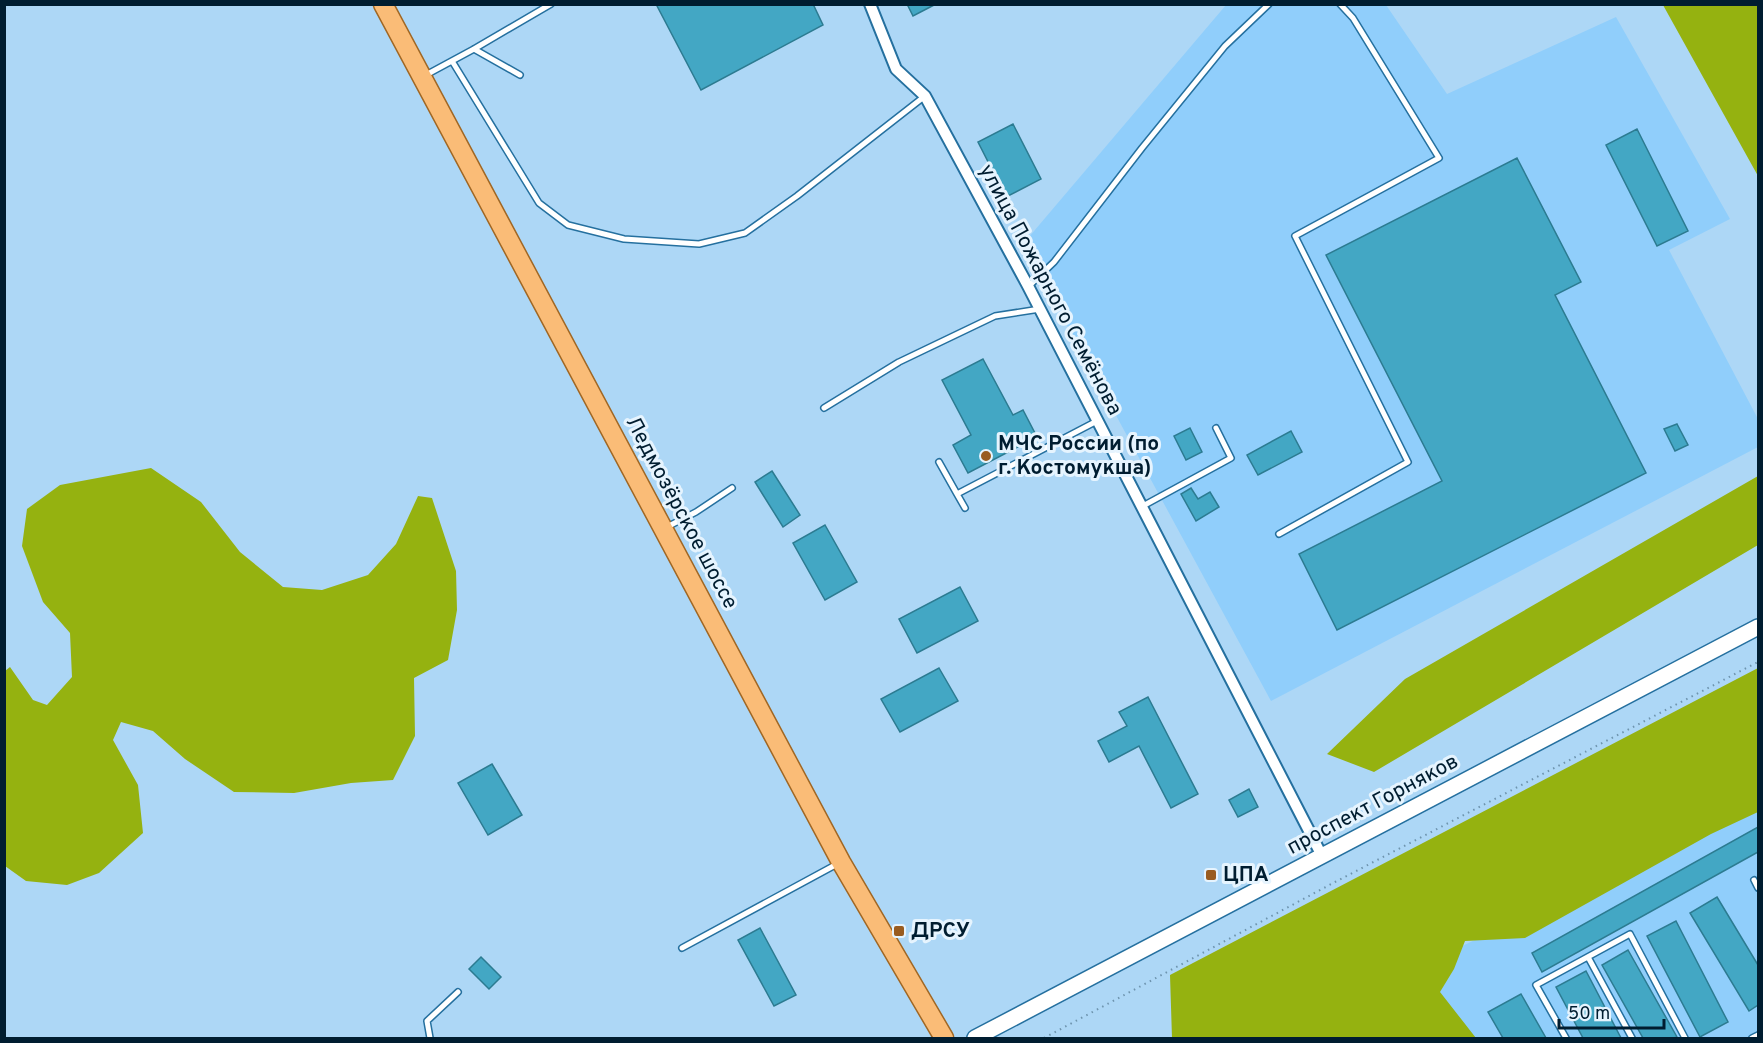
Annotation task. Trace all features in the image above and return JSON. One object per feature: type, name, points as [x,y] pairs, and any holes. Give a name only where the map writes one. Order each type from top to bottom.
[{"type":"main road","name":"Ледмозёрское шоссе","points":[[383,4],[841,862],[944,1038]]},
{"type":"main road","name":"проспект Горняков","points":[[975,1038],[1758,627]]},
{"type":"street","name":"улица Пожарного Семёнова","points":[[870,4],[896,69],[925,96],[1028,286],[1322,856]]},
{"type":"lane","points":[[422,77],[474,50],[551,4]]},
{"type":"lane","points":[[1028,286],[1053,262],[1226,46],[1269,4]]},
{"type":"lane","points":[[1279,534],[1408,462],[1295,236],[1439,158],[1353,18],[1340,4]]},
{"type":"lane","points":[[474,50],[520,75]]},
{"type":"lane","points":[[452,61],[539,203],[568,225],[624,238],[699,244],[745,233],[797,196],[925,96]]},
{"type":"lane","points":[[824,408],[899,362],[995,316],[1040,309]]},
{"type":"lane","points":[[957,494],[1097,421]]},
{"type":"lane","points":[[1141,507],[1231,458],[1216,428]]},
{"type":"lane","points":[[939,462],[965,508]]},
{"type":"lane","points":[[664,528],[696,512],[732,488]]},
{"type":"lane","points":[[682,948],[841,862]]},
{"type":"lane","points":[[1754,880],[1758,888]]},
{"type":"lane","points":[[1566,1038],[1536,986],[1630,934],[1685,1038]]},
{"type":"lane","points":[[1588,957],[1632,1038]]},
{"type":"lane","points":[[430,1038],[427,1021],[458,992]]},
{"type":"lane","points":[[1752,1038],[1758,1035]]},
{"type":"path","points":[[1044,1038],[1335,882],[1758,662]]},
{"type":"shaded area","points":[[1226,5],[1386,5],[1447,94],[1616,17],[1730,219],[1669,250],[1758,419],[1758,447],[1271,701],[1023,244]]},
{"type":"shaded area","points":[[1758,798],[1758,1038],[1458,1038],[1431,1010],[1433,960],[1565,897]]},
{"type":"green space","points":[[1663,5],[1758,5],[1758,176]]},
{"type":"green space","points":[[151,468],[201,502],[240,552],[283,587],[322,590],[368,575],[396,544],[418,496],[432,498],[456,571],[457,610],[448,660],[414,678],[415,736],[393,780],[351,783],[294,793],[234,792],[185,759],[153,731],[121,722],[113,740],[138,785],[143,833],[99,873],[67,885],[26,881],[5,866],[5,671],[10,667],[33,700],[47,705],[72,677],[70,633],[43,602],[22,546],[27,509],[60,485]]},
{"type":"green space","points":[[1758,476],[1758,545],[1374,772],[1327,754],[1405,679]]},
{"type":"green space","points":[[1758,668],[1758,812],[1711,834],[1525,938],[1465,941],[1454,969],[1440,992],[1476,1038],[1172,1038],[1170,975]]},
{"type":"building","points":[[656,4],[813,4],[823,25],[701,90]]},
{"type":"building","points":[[907,4],[936,4],[913,16]]},
{"type":"building","points":[[1013,124],[1041,179],[1006,197],[978,142]]},
{"type":"building","points":[[1637,129],[1688,231],[1657,246],[1606,145]]},
{"type":"building","points":[[1517,158],[1581,282],[1555,295],[1646,473],[1337,630],[1299,554],[1442,481],[1326,255]]},
{"type":"building","points":[[983,359],[1013,415],[1023,410],[1037,437],[968,473],[953,445],[971,435],[942,380]]},
{"type":"building","points":[[1677,424],[1688,445],[1675,451],[1664,429]]},
{"type":"building","points":[[1190,428],[1202,452],[1186,460],[1174,436]]},
{"type":"building","points":[[1291,431],[1302,452],[1258,475],[1247,455]]},
{"type":"building","points":[[772,471],[800,515],[783,527],[755,482]]},
{"type":"building","points":[[1191,488],[1198,499],[1210,492],[1219,507],[1196,521],[1181,494]]},
{"type":"building","points":[[825,525],[857,582],[825,600],[793,543]]},
{"type":"building","points":[[960,587],[978,621],[917,653],[899,619]]},
{"type":"building","points":[[939,668],[958,701],[900,732],[881,699]]},
{"type":"building","points":[[1148,697],[1198,794],[1171,808],[1139,746],[1109,762],[1098,741],[1127,726],[1119,712]]},
{"type":"building","points":[[492,764],[522,815],[488,835],[458,783]]},
{"type":"building","points":[[1249,789],[1258,807],[1238,817],[1229,800]]},
{"type":"building","points":[[1758,827],[1758,852],[1542,972],[1532,953]]},
{"type":"building","points":[[1717,897],[1758,965],[1758,1005],[1749,1011],[1690,913]]},
{"type":"building","points":[[1676,921],[1728,1022],[1700,1037],[1647,936]]},
{"type":"building","points":[[760,928],[796,995],[774,1006],[738,940]]},
{"type":"building","points":[[1628,950],[1677,1037],[1643,1038],[1602,965]]},
{"type":"building","points":[[481,957],[501,977],[489,989],[469,969]]},
{"type":"building","points":[[1586,971],[1621,1038],[1583,1038],[1556,987]]},
{"type":"building","points":[[1521,994],[1546,1038],[1503,1038],[1488,1012]]},
{"type":"place","name":"МЧС России (по г. Костомукша)","points":[[986,456]]},
{"type":"place","name":"ЦПА","points":[[1211,875]]},
{"type":"place","name":"ДРСУ","points":[[899,931]]}]
